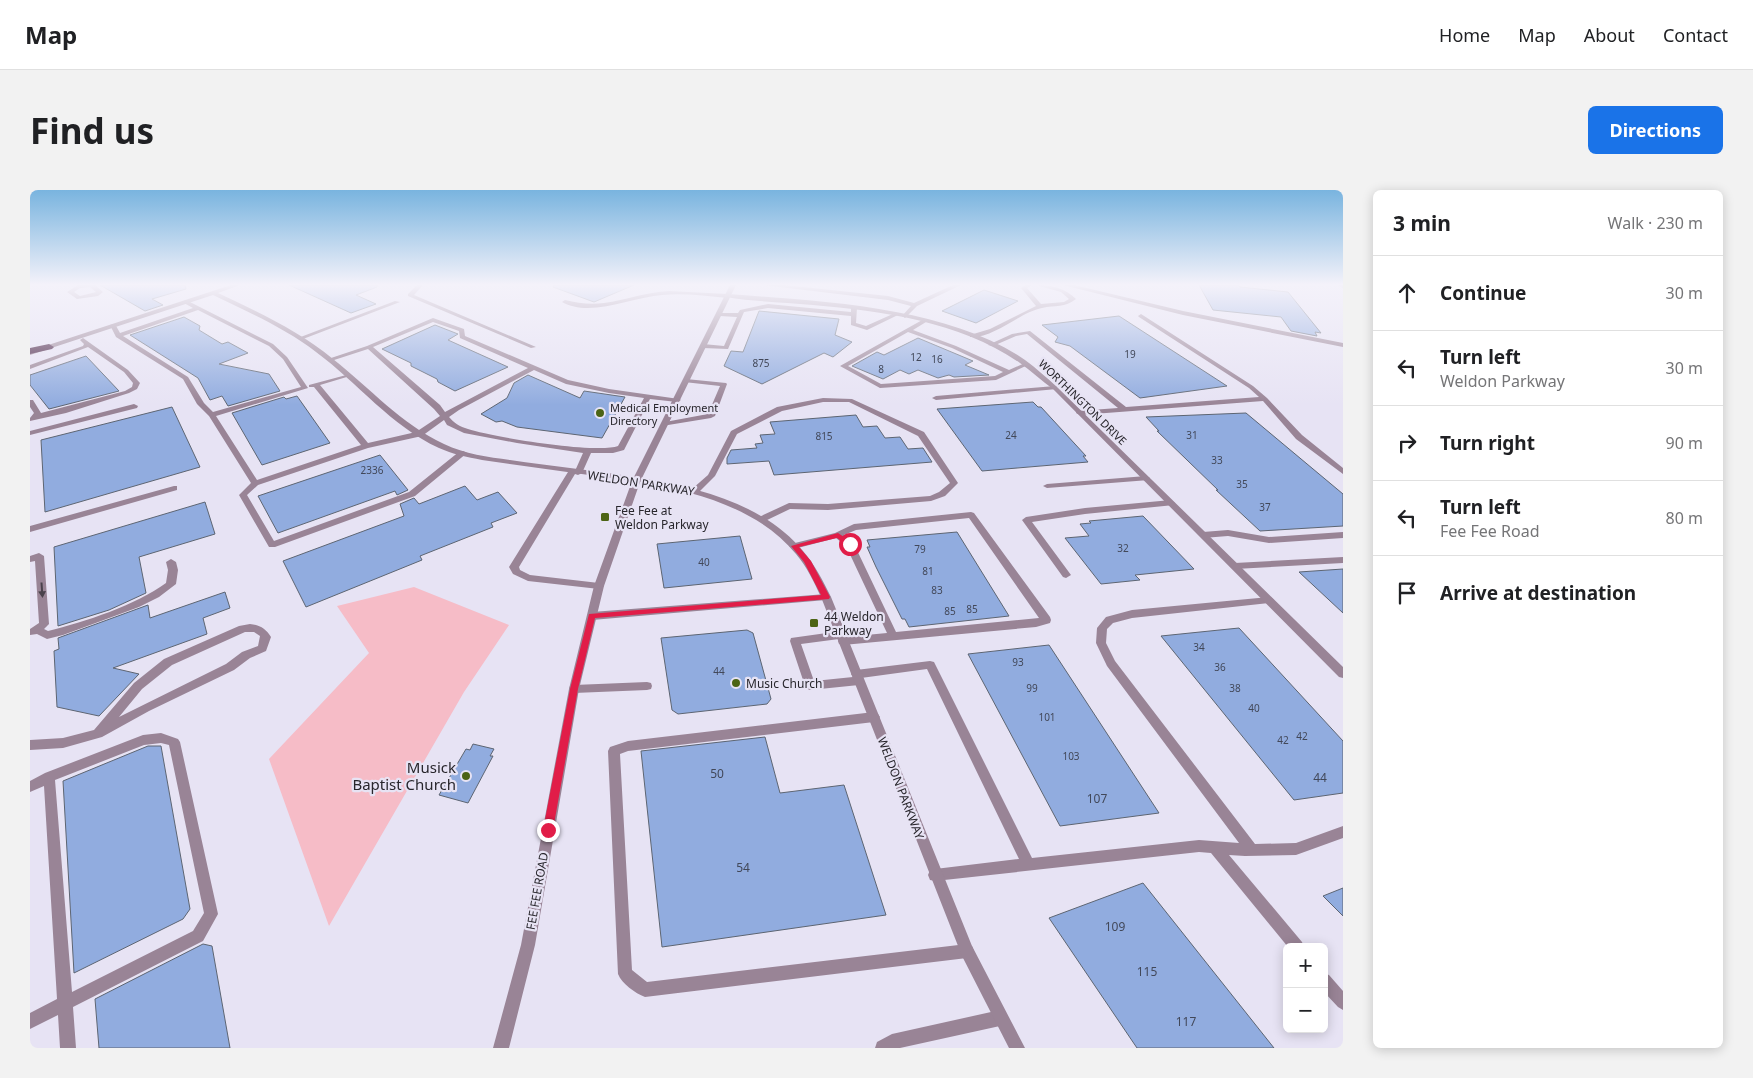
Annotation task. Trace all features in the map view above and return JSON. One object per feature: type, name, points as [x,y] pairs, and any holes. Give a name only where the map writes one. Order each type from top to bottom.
[{"type":"highway","points":[[30,352],[49,346]]},
{"type":"street","points":[[113,325],[118,336],[186,378],[255,482]]},
{"type":"street","points":[[49,346],[113,325]]},
{"type":"street","points":[[118,336],[150,325]]},
{"type":"street","points":[[232,325],[271,345],[285,358],[305,388]]},
{"type":"street","name":"WELDON PARKWAY","points":[[276,325],[301,338],[330,359],[394,418],[442,446],[475,457],[636,480],[695,491],[732,504],[762,519],[794,546],[807,561],[826,597],[935,875],[967,951],[1017,1048]]},
{"type":"street","points":[[301,338],[336,325]]},
{"type":"street","points":[[330,359],[369,347],[421,325]]},
{"type":"street","points":[[448,325],[462,330],[462,337],[566,382],[609,391],[677,400]]},
{"type":"street","points":[[481,325],[533,347]]},
{"type":"street","name":"FEE FEE ROAD","points":[[501,1048],[528,946],[574,689],[599,586],[636,480],[714,325]]},
{"type":"street","points":[[703,346],[726,348],[736,325]]},
{"type":"street","points":[[857,325],[867,328],[875,325]]},
{"type":"street","points":[[917,325],[843,366],[880,386],[996,378],[1027,364]]},
{"type":"street","name":"WORTHINGTON DRIVE","points":[[937,325],[972,336],[1027,364],[1055,388],[1343,674]]},
{"type":"street","points":[[972,336],[1002,325]]},
{"type":"street","points":[[1155,325],[1251,387],[1265,399],[1299,437],[1343,472]]},
{"type":"street","points":[[1241,325],[1343,346]]},
{"type":"street","points":[[908,330],[954,347],[1008,372]]},
{"type":"street","points":[[991,345],[1014,335],[1028,332],[1124,409]]},
{"type":"street","points":[[33,418],[63,411],[135,388],[136,383],[126,371],[78,337]]},
{"type":"street","points":[[30,367],[75,352],[87,344]]},
{"type":"street","points":[[369,347],[445,416],[450,423],[464,431],[517,441],[588,451],[613,451],[621,448],[648,396]]},
{"type":"street","points":[[464,453],[412,494],[272,545],[242,495],[255,482],[366,446],[393,442],[419,434],[456,408],[533,368]]},
{"type":"street","points":[[212,415],[348,375]]},
{"type":"street","points":[[665,424],[710,416],[724,384],[686,381]]},
{"type":"street","points":[[316,385],[366,446]]},
{"type":"street","points":[[936,398],[1055,388]]},
{"type":"street","points":[[695,491],[711,476],[734,433],[780,409],[799,404],[841,399],[850,400],[921,434],[954,484],[942,494],[931,498],[828,507],[789,506],[762,519]]},
{"type":"street","points":[[1080,412],[1265,399]]},
{"type":"street","points":[[30,402],[38,413],[33,418]]},
{"type":"street","points":[[30,433],[134,406]]},
{"type":"street","points":[[588,451],[514,567],[516,572],[528,578],[599,586]]},
{"type":"street","points":[[1047,486],[1146,478]]},
{"type":"street","points":[[30,529],[174,488]]},
{"type":"street","points":[[1066,575],[1026,520],[1084,510],[1171,503]]},
{"type":"street","points":[[794,546],[838,535],[854,527],[971,515],[1046,620],[893,636],[795,641],[810,686],[930,665],[1029,865]]},
{"type":"street","points":[[1203,535],[1228,533],[1269,540],[1343,535]]},
{"type":"street","points":[[838,535],[850,544],[893,636]]},
{"type":"street","points":[[35,558],[37,629],[46,635],[63,631],[136,605],[156,595],[171,584],[173,570],[171,562]]},
{"type":"street","points":[[1234,566],[1343,560]]},
{"type":"street","points":[[592,616],[826,597]]},
{"type":"street","points":[[1251,849],[1110,663],[1101,643],[1102,628],[1110,620],[1132,614],[1269,600]]},
{"type":"street","points":[[30,745],[63,743],[98,734],[145,708],[230,667],[246,655],[262,648],[266,637],[262,630],[255,627],[243,630],[168,662],[138,686],[98,734]]},
{"type":"street","points":[[574,689],[647,686]]},
{"type":"street","points":[[874,717],[628,746],[614,751],[625,974],[646,990],[967,951]]},
{"type":"street","points":[[30,787],[49,777],[143,740],[160,738],[174,742],[211,914],[198,936],[30,1021]]},
{"type":"street","points":[[49,777],[68,1048]]},
{"type":"street","points":[[935,875],[1199,846],[1296,849],[1343,832]]},
{"type":"street","points":[[1214,847],[1294,943]]},
{"type":"street","points":[[1328,985],[1343,1002]]},
{"type":"street","points":[[883,1048],[892,1042],[1000,1018]]},
{"type":"shaded area","points":[[414,587],[509,625],[464,692],[329,926],[269,759],[369,653],[337,606]]},
{"type":"building","points":[[160,325],[198,325],[200,326],[199,330],[222,344],[228,342],[248,353],[219,364],[269,374],[280,391],[228,406],[222,396],[210,400],[198,378],[130,335]]},
{"type":"building","points":[[435,325],[458,334],[448,340],[508,367],[455,391],[438,382],[437,379],[411,366],[411,363],[382,349]]},
{"type":"building","points":[[754,325],[837,325],[835,335],[852,342],[833,357],[824,353],[762,384],[724,366],[731,351],[743,352]]},
{"type":"building","points":[[1042,325],[1133,325],[1227,386],[1140,398],[1070,346],[1055,342],[1058,337]]},
{"type":"building","points":[[1287,325],[1315,325],[1321,333],[1315,332],[1317,336],[1291,331]]},
{"type":"building","points":[[918,338],[973,361],[965,365],[989,375],[954,377],[949,375],[938,378],[918,370],[909,374],[900,370],[883,379],[852,366],[877,352],[884,355]]},
{"type":"building","points":[[86,356],[119,391],[49,409],[30,385],[30,375]]},
{"type":"building","points":[[528,375],[580,398],[584,391],[625,397],[602,438],[517,427],[502,421],[496,422],[481,414],[507,398],[514,383]]},
{"type":"building","points":[[297,396],[330,443],[262,465],[232,413],[284,397],[286,399]]},
{"type":"building","points":[[1033,402],[1038,407],[1041,407],[1086,456],[1083,456],[1088,462],[982,471],[937,409]]},
{"type":"building","points":[[172,407],[200,467],[45,512],[41,440]]},
{"type":"building","points":[[1246,413],[1343,494],[1343,526],[1260,531],[1157,431],[1159,431],[1146,417]]},
{"type":"building","points":[[856,415],[863,427],[877,426],[885,438],[900,437],[908,449],[923,448],[932,462],[774,475],[769,461],[727,464],[727,458],[731,450],[757,448],[755,444],[763,443],[760,435],[775,434],[770,422]]},
{"type":"building","points":[[380,455],[408,490],[397,495],[395,491],[278,533],[258,496]]},
{"type":"building","points":[[465,486],[477,500],[498,492],[517,513],[491,523],[493,527],[420,556],[422,560],[306,607],[283,561],[404,516],[400,504],[414,498],[419,504]]},
{"type":"building","points":[[205,502],[215,534],[139,557],[146,593],[109,610],[58,626],[54,547]]},
{"type":"building","points":[[1143,516],[1194,569],[1135,575],[1140,580],[1101,584],[1065,538],[1089,536],[1080,524],[1091,523],[1089,521]]},
{"type":"building","points":[[957,532],[1009,616],[909,627],[905,619],[902,619],[876,567],[867,547],[870,547],[867,540]]},
{"type":"building","points":[[740,536],[752,579],[664,588],[657,544]]},
{"type":"building","points":[[1343,569],[1343,613],[1299,572]]},
{"type":"building","points":[[225,592],[230,608],[203,618],[207,634],[113,668],[139,674],[99,716],[57,707],[54,651],[59,649],[58,638],[148,605],[150,618]]},
{"type":"building","points":[[1239,628],[1343,741],[1343,793],[1294,800],[1161,636]]},
{"type":"building","points":[[747,630],[753,633],[771,699],[767,704],[678,714],[672,710],[661,638]]},
{"type":"building","points":[[1049,645],[1159,813],[1060,826],[968,654]]},
{"type":"building","points":[[765,737],[780,793],[844,785],[886,915],[662,947],[641,751]]},
{"type":"building","name":"Musick Baptist Church","points":[[473,744],[494,749],[490,756],[493,756],[468,803],[439,795],[466,749],[470,750]]},
{"type":"building","points":[[148,746],[161,746],[190,909],[183,919],[74,973],[63,781]]},
{"type":"building","points":[[1143,883],[1274,1048],[1137,1048],[1049,918]]},
{"type":"building","points":[[1343,888],[1343,916],[1323,896]]},
{"type":"building","points":[[203,944],[212,946],[230,1048],[99,1048],[95,999]]},
{"type":"place","name":"Medical Employment Directory","points":[[600,413]]},
{"type":"place","name":"Fee Fee at Weldon Parkway","points":[[605,517]]},
{"type":"place","name":"44 Weldon Parkway","points":[[814,623]]},
{"type":"place","name":"Music Church","points":[[736,683]]},
{"type":"place","name":"Musick Baptist Church","points":[[466,776]]},
{"type":"route","points":[[548,830],[574,689],[592,616],[671,608],[826,597],[807,561],[794,546],[838,535],[850,544]]}]
